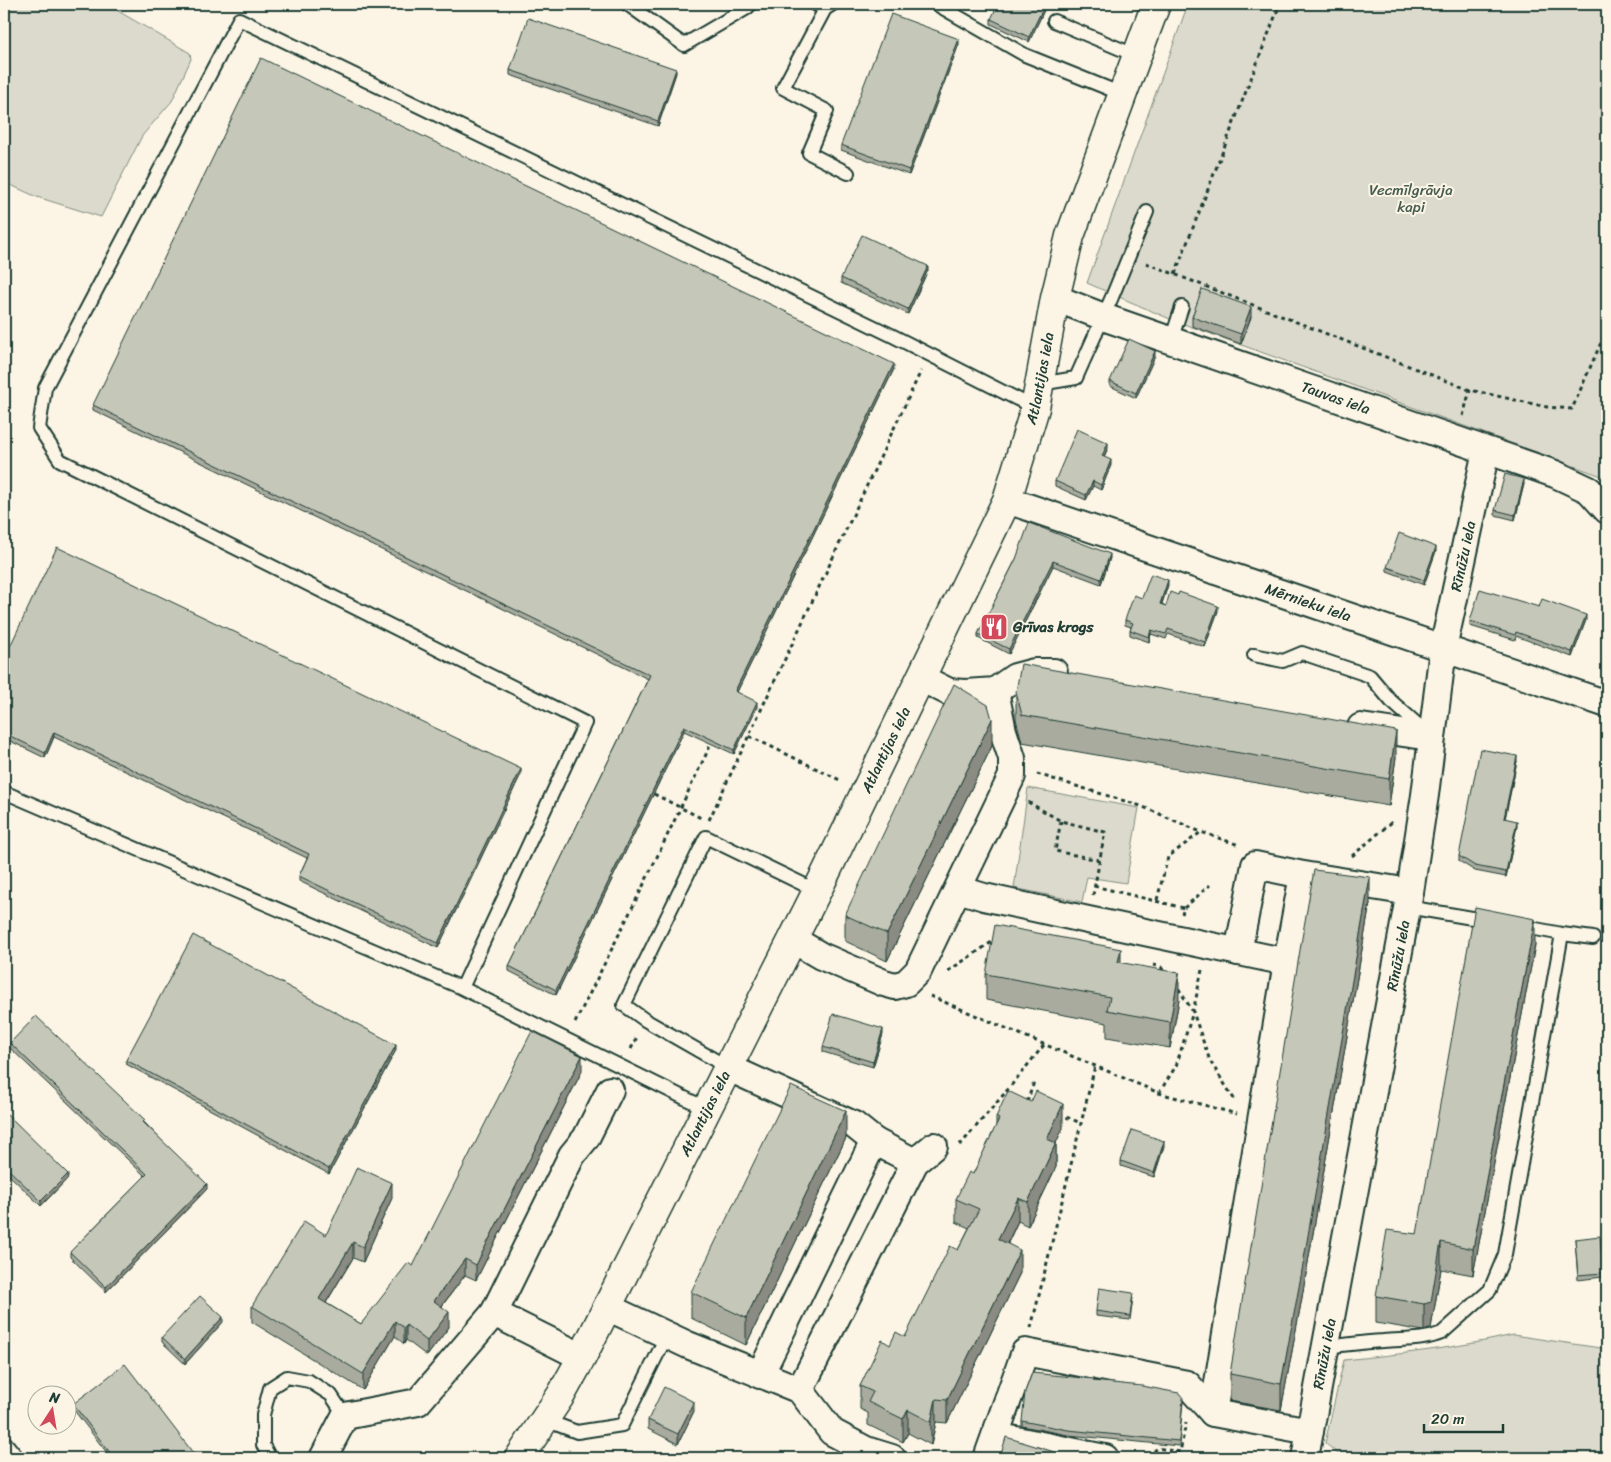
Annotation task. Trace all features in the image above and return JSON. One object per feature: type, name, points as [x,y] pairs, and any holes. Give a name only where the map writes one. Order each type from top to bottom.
[{"type":"main road","name":"Atlantijas iela","points":[[519,1458],[562,1395],[582,1357],[817,891],[1007,500],[1038,396],[1055,298],[1070,236],[1156,4]]},
{"type":"street","name":"Tauvas iela","points":[[1055,298],[1554,474],[1589,490],[1607,510]]},
{"type":"street","name":"Rīnūžu iela","points":[[1305,1458],[1408,899],[1443,649],[1486,451]]},
{"type":"street","name":"Mērnieku iela","points":[[1007,500],[1607,704]]},
{"type":"street","points":[[921,678],[949,692],[966,693],[995,691],[1016,677],[1034,672],[1058,672],[1077,676]]},
{"type":"street","points":[[792,939],[821,956],[895,986],[906,983],[918,971],[1009,779],[1012,758],[1003,731],[995,691]]},
{"type":"street","points":[[1339,723],[1431,737]]},
{"type":"street","points":[[1238,952],[1255,865],[1408,899]]},
{"type":"street","points":[[1213,1413],[1253,1118],[1304,875]]},
{"type":"street","points":[[958,889],[1088,920],[1287,962]]},
{"type":"street","points":[[728,1068],[854,1125],[874,1141],[924,1154],[800,1390]]},
{"type":"street","points":[[322,1458],[345,1416],[418,1402],[494,1314],[572,1156],[586,1138],[610,1090]]},
{"type":"street","points":[[760,1375],[874,1141]]},
{"type":"street","points":[[607,1307],[760,1375],[800,1390],[832,1432],[866,1450],[892,1458]]},
{"type":"street","points":[[494,1314],[582,1357]]},
{"type":"street","points":[[1105,1458],[992,1447],[1025,1352],[1187,1384],[1213,1413],[1310,1431]]},
{"type":"lane","points":[[627,4],[684,45],[752,4]]},
{"type":"lane","points":[[936,4],[1025,55],[1122,94]]},
{"type":"lane","points":[[824,6],[783,88],[827,111],[809,153],[848,173]]},
{"type":"lane","points":[[462,988],[586,723],[60,460],[39,428],[45,388],[239,19],[929,354],[1038,396],[1076,378],[1147,212]]},
{"type":"lane","points":[[1054,21],[1137,56]]},
{"type":"lane","points":[[1171,340],[1182,307]]},
{"type":"lane","points":[[1254,655],[1283,661],[1302,653],[1370,676],[1391,702],[1431,737]]},
{"type":"lane","points":[[4,792],[462,988],[707,1109]]},
{"type":"lane","points":[[728,1068],[645,1020],[624,1005],[706,837],[817,891]]},
{"type":"lane","points":[[1408,899],[1562,934],[1593,938]]},
{"type":"lane","points":[[1325,1347],[1381,1341],[1425,1339],[1434,1336],[1442,1333],[1490,1290],[1505,1254],[1562,934]]},
{"type":"lane","points":[[545,1420],[577,1432],[622,1424],[667,1335]]},
{"type":"lane","points":[[270,1458],[263,1446],[263,1415],[270,1388],[287,1377],[309,1381],[331,1395],[345,1416]]},
{"type":"lane","points":[[4,1441],[18,1458]]},
{"type":"path","points":[[1175,274],[1280,4]]},
{"type":"path","points":[[1144,262],[1470,390],[1547,407],[1572,409],[1607,328]]},
{"type":"path","points":[[654,794],[708,821],[929,354]]},
{"type":"path","points":[[749,736],[865,793]]},
{"type":"path","points":[[567,1039],[711,744]]},
{"type":"path","points":[[1088,920],[1105,832],[1061,822],[1009,779],[1028,771],[1141,806],[1201,832],[1246,847]]},
{"type":"path","points":[[1349,858],[1394,820]]},
{"type":"path","points":[[1061,822],[1055,851],[1099,860]]},
{"type":"path","points":[[1157,900],[1168,857],[1201,832]]},
{"type":"path","points":[[1184,908],[1210,885]]},
{"type":"path","points":[[947,972],[1002,935]]},
{"type":"path","points":[[1158,935],[1152,965],[1161,967],[1167,975]]},
{"type":"path","points":[[1159,1093],[1176,1066],[1193,1012],[1207,946]]},
{"type":"path","points":[[1174,982],[1193,1012],[1210,1061],[1253,1118]]},
{"type":"path","points":[[906,983],[931,997],[1159,1093],[1253,1118]]},
{"type":"path","points":[[924,1154],[961,1144],[1044,1045]]},
{"type":"path","points":[[1025,1352],[1095,1066]]},
{"type":"path","points":[[1027,1102],[1034,1082]]},
{"type":"path","points":[[1005,1093],[1013,1096]]},
{"type":"path","points":[[1020,1099],[1036,1105]]},
{"type":"path","points":[[1054,1112],[1081,1122]]},
{"type":"path","points":[[1149,1458],[1157,1448],[1180,1452],[1189,1410],[1213,1413]]},
{"type":"green space","points":[[4,4],[106,4],[190,53],[191,59],[172,101],[142,136],[101,217],[37,197],[4,182]]},
{"type":"green space","name":"Vecmīlgrāvja kapi","points":[[1188,4],[1607,4],[1607,478],[1170,319],[1087,283]]},
{"type":"green space","points":[[1028,788],[1139,808],[1126,883],[1087,877],[1082,902],[1014,888]]},
{"type":"green space","points":[[1513,1335],[1607,1349],[1607,1458],[1343,1458],[1325,1443],[1344,1360],[1450,1347]]},
{"type":"building","points":[[998,4],[1045,4],[1029,37],[991,19]]},
{"type":"building","points":[[891,14],[959,39],[909,170],[841,145]]},
{"type":"building","points":[[528,18],[676,69],[658,121],[510,70]]},
{"type":"building","points":[[261,58],[894,364],[735,691],[757,702],[734,750],[684,726],[556,990],[509,966],[650,675],[93,405]]},
{"type":"building","points":[[862,235],[928,266],[908,309],[841,278]]},
{"type":"building","points":[[1202,289],[1251,307],[1241,334],[1192,317]]},
{"type":"building","points":[[1129,339],[1155,351],[1136,393],[1110,381]]},
{"type":"building","points":[[1077,429],[1108,443],[1102,456],[1111,460],[1101,485],[1093,481],[1086,495],[1055,481]]},
{"type":"building","points":[[1505,474],[1524,479],[1515,515],[1495,510]]},
{"type":"building","points":[[1029,523],[1110,554],[1101,579],[1053,561],[1009,649],[978,634],[1016,559]]},
{"type":"building","points":[[1399,533],[1436,547],[1424,580],[1387,567]]},
{"type":"building","points":[[57,547],[521,769],[438,943],[299,876],[309,854],[54,732],[45,753],[4,733],[4,659]]},
{"type":"building","points":[[1151,574],[1168,580],[1160,604],[1166,606],[1170,592],[1178,595],[1179,592],[1218,606],[1205,642],[1168,629],[1166,634],[1151,630],[1149,637],[1130,630],[1133,623],[1125,620],[1134,595],[1142,598]]},
{"type":"building","points":[[1480,589],[1539,607],[1542,599],[1586,615],[1572,652],[1516,632],[1515,635],[1470,621]]},
{"type":"building","points":[[1021,664],[1396,731],[1389,779],[1022,715],[1016,692]]},
{"type":"building","points":[[954,684],[988,705],[992,719],[887,934],[845,915]]},
{"type":"building","points":[[1480,749],[1517,756],[1504,818],[1517,821],[1506,872],[1475,866],[1459,856]]},
{"type":"building","points":[[1314,870],[1370,877],[1281,1384],[1230,1374]]},
{"type":"building","points":[[1475,907],[1535,919],[1473,1249],[1441,1242],[1431,1302],[1424,1304],[1376,1296],[1387,1230],[1417,1234]]},
{"type":"building","points":[[995,925],[1121,949],[1118,962],[1179,973],[1170,1022],[1107,1010],[1110,997],[986,974]]},
{"type":"building","points":[[193,935],[396,1045],[329,1169],[126,1060]]},
{"type":"building","points":[[833,1014],[883,1029],[873,1062],[823,1047]]},
{"type":"building","points":[[36,1016],[145,1120],[143,1122],[207,1184],[106,1287],[70,1252],[147,1174],[10,1043]]},
{"type":"building","points":[[532,1031],[582,1056],[476,1265],[465,1259],[434,1301],[449,1312],[427,1341],[406,1325],[404,1328],[395,1321],[363,1374],[252,1306],[304,1221],[326,1235],[357,1167],[392,1183],[363,1247],[353,1242],[319,1299],[361,1324],[408,1263],[413,1266]]},
{"type":"building","points":[[791,1086],[846,1111],[746,1318],[691,1292]]},
{"type":"building","points":[[1008,1091],[1031,1102],[1036,1091],[1063,1104],[1047,1139],[1056,1143],[1028,1202],[1018,1198],[998,1239],[1020,1250],[947,1400],[936,1399],[931,1422],[908,1410],[903,1419],[868,1402],[873,1392],[860,1386],[882,1340],[890,1345],[896,1332],[905,1337],[950,1246],[958,1250],[979,1209],[956,1199],[969,1172],[973,1174],[999,1119],[996,1117]]},
{"type":"building","points":[[4,1111],[68,1174],[41,1201],[4,1165]]},
{"type":"building","points":[[1132,1130],[1164,1141],[1154,1173],[1121,1161]]},
{"type":"building","points":[[1600,1236],[1603,1273],[1578,1275],[1575,1239]]},
{"type":"building","points":[[1099,1288],[1133,1293],[1130,1316],[1096,1311]]},
{"type":"building","points":[[200,1296],[223,1317],[185,1359],[162,1337]]},
{"type":"building","points":[[125,1364],[197,1458],[114,1458],[78,1411],[78,1400]]},
{"type":"building","points":[[1032,1373],[1094,1379],[1093,1381],[1142,1386],[1179,1393],[1183,1398],[1179,1441],[1068,1430],[1022,1421],[1025,1392]]},
{"type":"building","points":[[664,1387],[694,1402],[678,1434],[648,1420]]},
{"type":"building","points":[[1006,1437],[1064,1455],[1063,1458],[1000,1458]]},
{"type":"place","name":"Grīvas krogs","points":[[994,627]]}]
